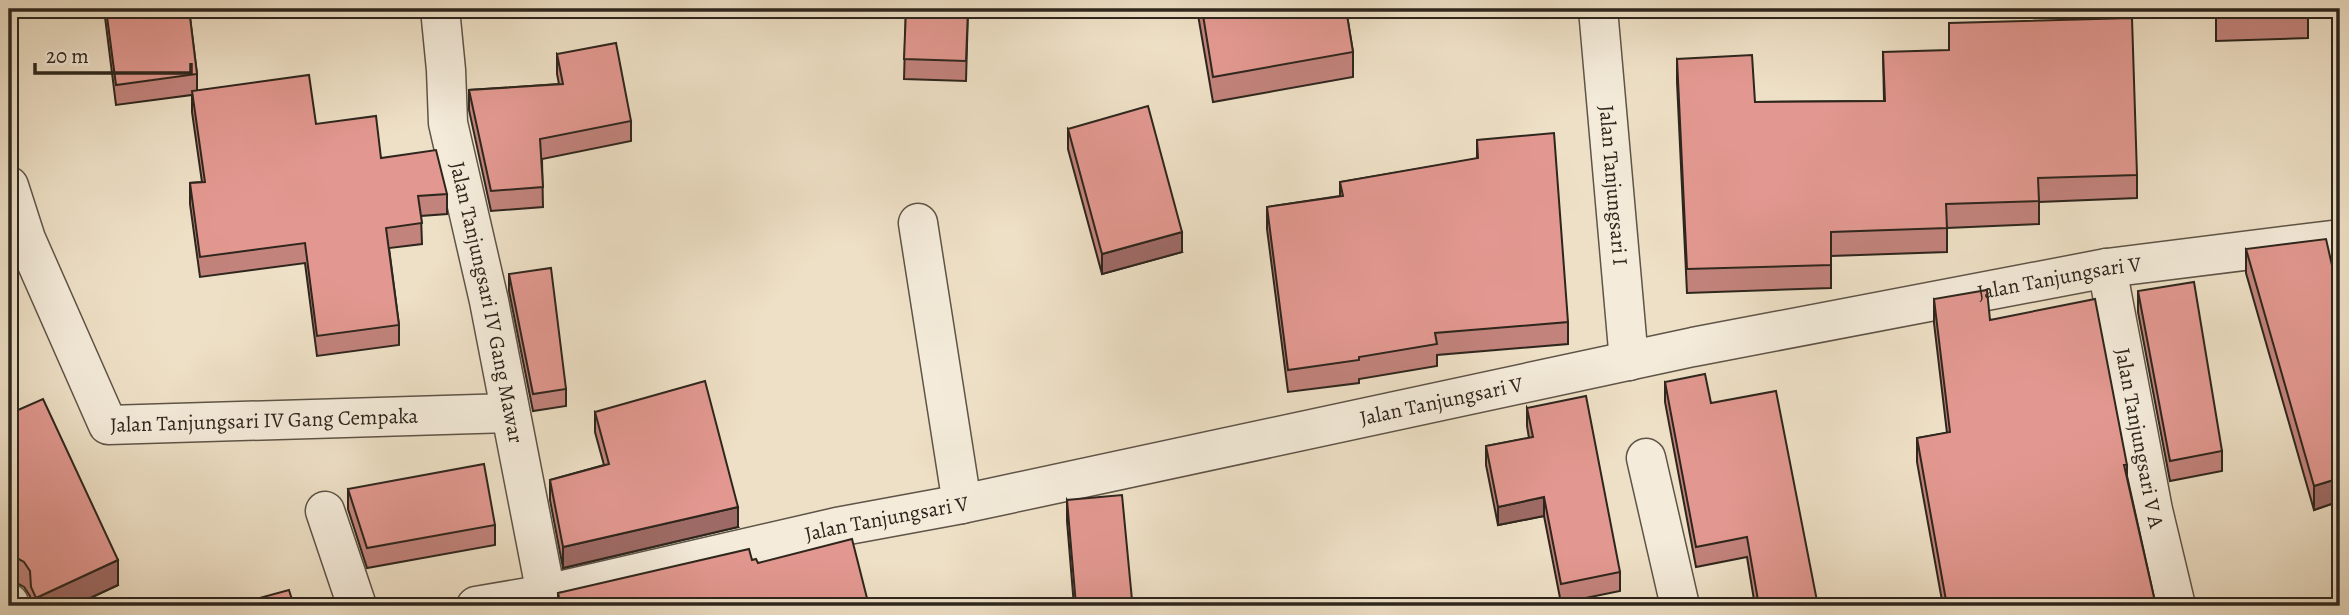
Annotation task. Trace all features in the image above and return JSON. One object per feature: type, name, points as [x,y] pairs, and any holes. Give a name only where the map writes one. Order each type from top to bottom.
[{"type":"street","name":"Jalan Tanjungsari IV Gang Mawar","points":[[440,9],[448,123],[489,301],[547,594]]},
{"type":"street","name":"Jalan Tanjungsari I","points":[[1598,9],[1629,361]]},
{"type":"street","name":"Jalan Tanjungsari IV Gang Cempaka","points":[[9,186],[30,250],[108,425],[510,413]]},
{"type":"street","points":[[918,223],[962,503]]},
{"type":"street","name":"Jalan Tanjungsari V","points":[[477,606],[547,594],[837,527],[962,503],[1629,361],[2107,268],[2340,239]]},
{"type":"street","name":"Jalan Tanjungsari V A","points":[[2107,268],[2152,510],[2176,606]]},
{"type":"street","points":[[1646,458],[1680,606]]},
{"type":"street","points":[[326,511],[357,606]]},
{"type":"building","points":[[106,9],[189,9],[197,74],[116,85]]},
{"type":"building","points":[[906,9],[968,9],[966,61],[904,59]]},
{"type":"building","points":[[1202,9],[1346,9],[1353,52],[1213,77]]},
{"type":"building","points":[[2216,9],[2308,9],[2308,13],[2216,15]]},
{"type":"building","points":[[2132,18],[2137,175],[2038,178],[2039,201],[1946,204],[1947,228],[1831,232],[1831,265],[1687,269],[1677,59],[1752,55],[1755,102],[1885,101],[1883,52],[1949,50],[1949,23]]},
{"type":"building","points":[[616,43],[631,121],[540,139],[543,187],[491,191],[469,90],[563,84],[557,54]]},
{"type":"building","points":[[309,75],[316,124],[376,116],[381,158],[436,150],[447,194],[418,196],[422,223],[386,228],[399,325],[317,336],[305,243],[200,257],[190,183],[205,182],[192,91]]},
{"type":"building","points":[[1148,106],[1182,232],[1102,254],[1068,129]]},
{"type":"building","points":[[1554,133],[1568,322],[1435,333],[1437,344],[1359,357],[1359,360],[1288,370],[1267,207],[1343,196],[1340,182],[1478,158],[1477,140]]},
{"type":"building","points":[[2326,239],[2340,300],[2340,478],[2314,486],[2246,249]]},
{"type":"building","points":[[551,268],[566,389],[533,394],[509,274]]},
{"type":"building","points":[[2194,282],[2222,451],[2170,461],[2138,291]]},
{"type":"building","points":[[1987,290],[1990,320],[2095,299],[2127,465],[2124,465],[2156,606],[1947,606],[1917,438],[1950,432],[1934,299]]},
{"type":"building","points":[[1705,374],[1711,403],[1776,391],[1818,606],[1759,606],[1747,537],[1696,547],[1665,382]]},
{"type":"building","points":[[705,381],[738,507],[563,547],[550,480],[609,464],[595,412]]},
{"type":"building","points":[[1586,396],[1620,572],[1561,584],[1544,497],[1498,507],[1486,446],[1533,437],[1527,408]]},
{"type":"building","points":[[43,399],[118,560],[36,598],[31,587],[30,571],[24,562],[17,558],[9,540],[9,414]]},
{"type":"building","points":[[484,464],[495,525],[367,548],[348,489]]},
{"type":"building","points":[[1122,495],[1132,600],[1076,605],[1067,500]]},
{"type":"building","points":[[852,539],[869,606],[561,606],[558,593],[749,549],[752,560],[756,559],[758,563]]},
{"type":"building","points":[[289,590],[294,606],[230,606]]}]
